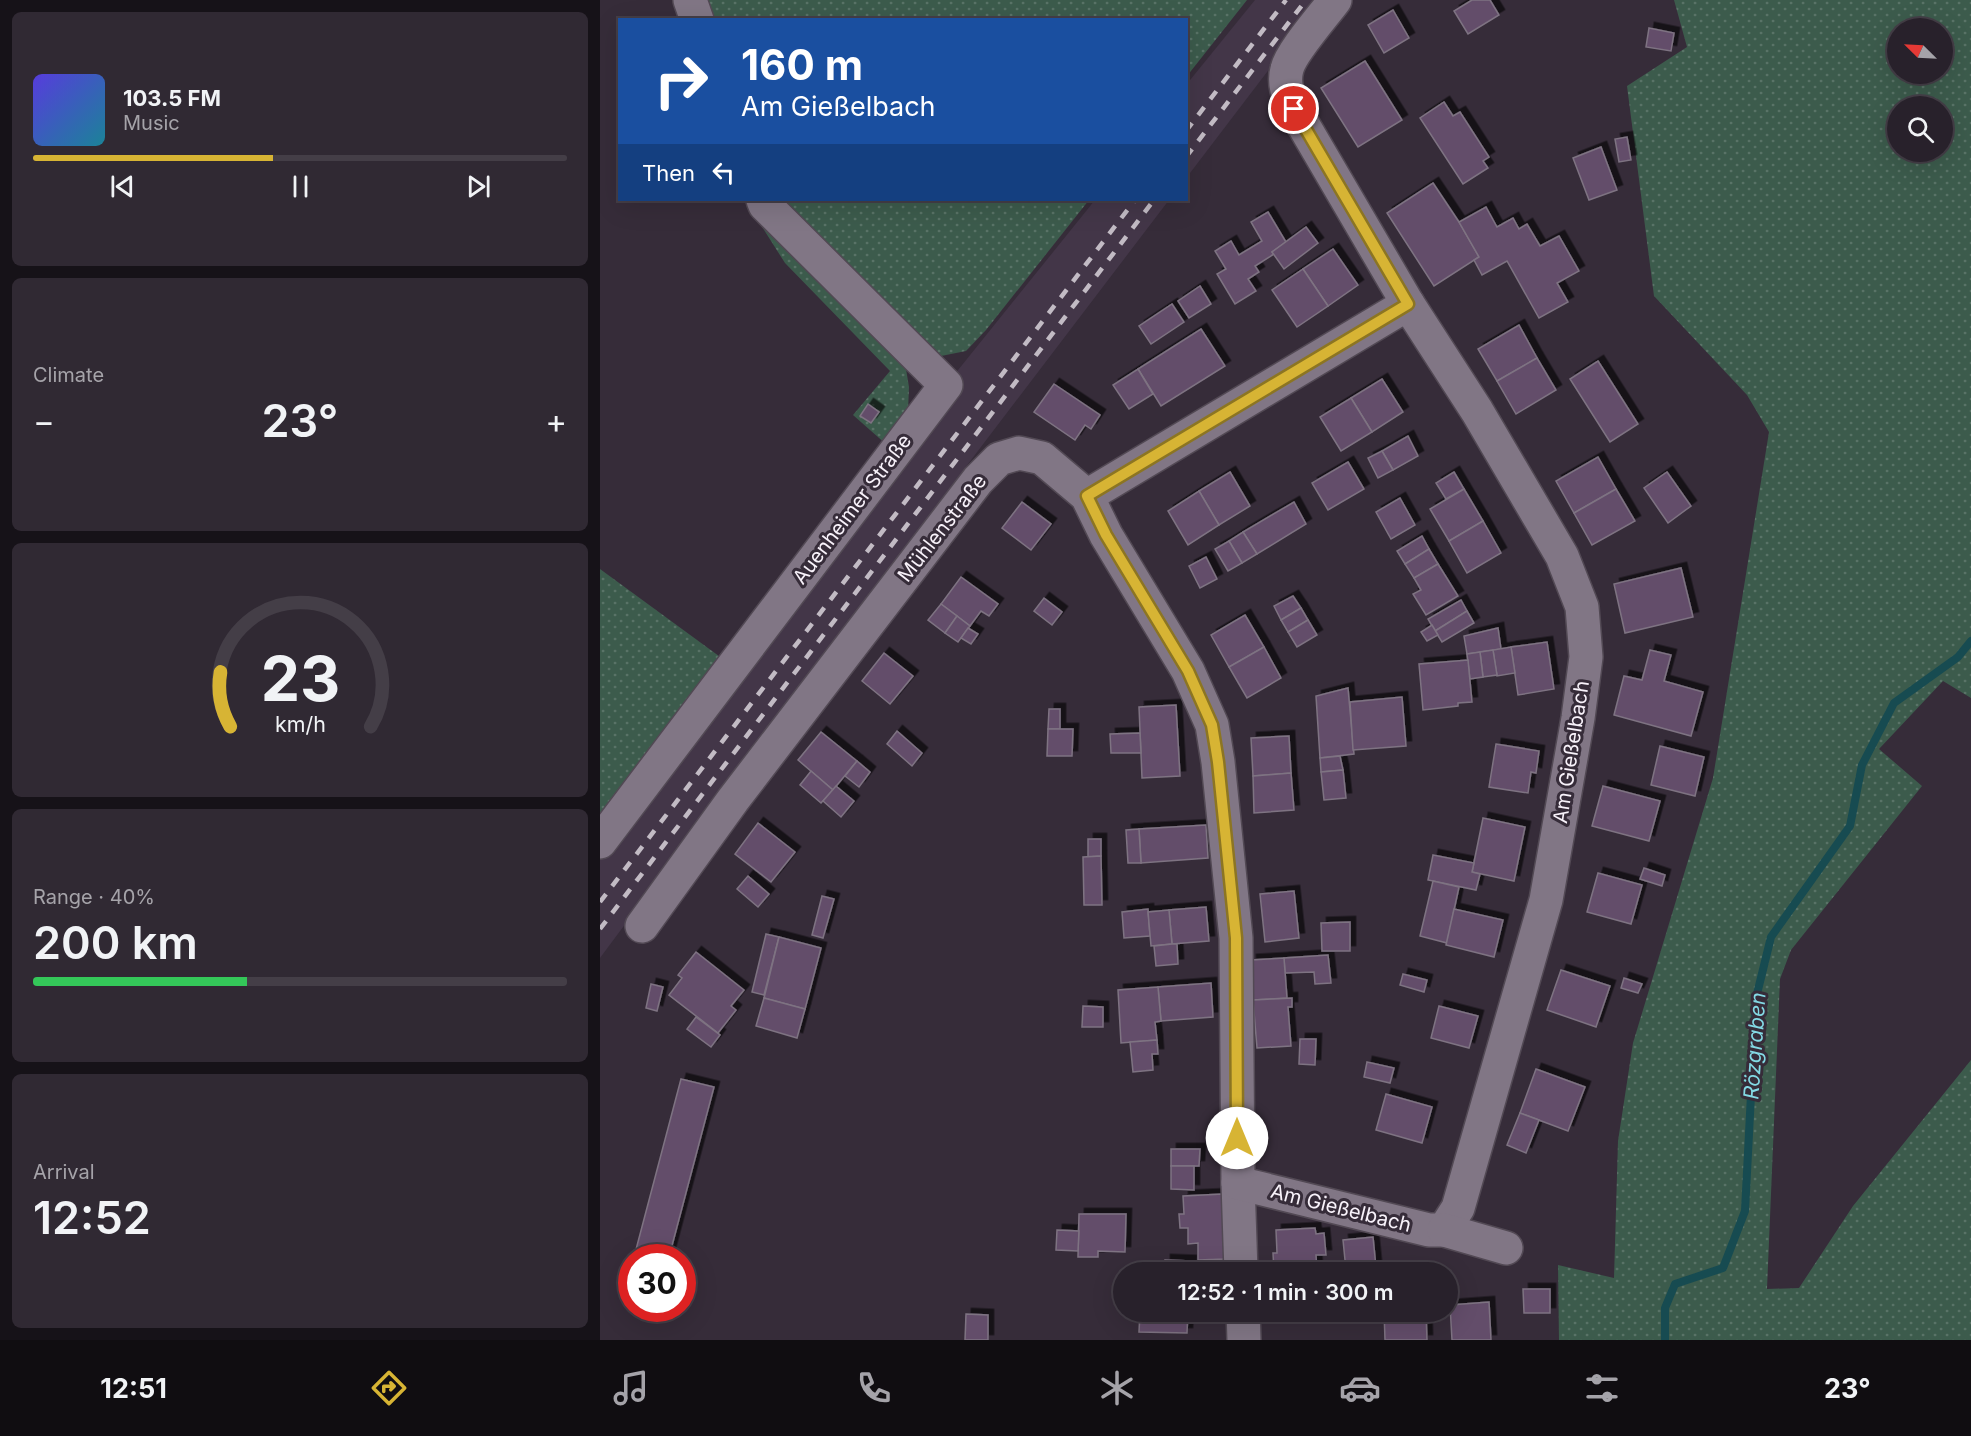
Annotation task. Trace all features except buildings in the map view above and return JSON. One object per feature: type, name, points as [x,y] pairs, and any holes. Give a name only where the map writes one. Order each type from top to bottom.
[{"type":"street","points":[[690,0],[696,18]]},
{"type":"street","name":"Am Gießelbach","points":[[1335,0],[1287,68],[1286,85],[1294,109],[1408,304],[1476,411],[1562,556],[1582,607],[1586,657],[1578,718],[1546,900],[1458,1208],[1444,1230]]},
{"type":"street","name":"Auenheimer Straße","points":[[600,842],[946,385],[763,201]]},
{"type":"street","points":[[1087,496],[1408,304]]},
{"type":"street","name":"Mühlenstraße","points":[[642,926],[733,800],[978,480],[999,459],[1019,453],[1042,458],[1087,496],[1106,535],[1188,671],[1212,725],[1218,762],[1236,938],[1241,1262]]},
{"type":"street","name":"Am Gießelbach","points":[[1238,1183],[1429,1230],[1444,1230],[1506,1248]]},
{"type":"street","points":[[1243,1322],[1244,1340]]},
{"type":"shaded area","points":[[1255,0],[1322,0],[1188,176],[1188,83]]},
{"type":"shaded area","points":[[1094,201],[1168,201],[949,489],[600,958],[600,842],[946,385]]},
{"type":"green space","points":[[699,0],[1247,0],[1188,75],[1188,18],[704,18]]},
{"type":"green space","points":[[1674,0],[1971,0],[1971,698],[1943,681],[1879,749],[1922,786],[1791,950],[1780,979],[1767,1289],[1799,1288],[1853,1206],[1971,1060],[1971,1340],[1559,1340],[1558,1265],[1614,1278],[1618,1141],[1633,1043],[1713,778],[1769,432],[1747,395],[1654,296],[1627,86],[1687,47]]},
{"type":"green space","points":[[779,201],[1088,201],[986,330],[966,351],[941,356],[783,209]]},
{"type":"green space","points":[[750,208],[899,356],[906,369],[909,387],[908,411],[887,445],[853,415],[890,371],[785,263]]},
{"type":"green space","points":[[600,569],[723,659],[600,821]]},
{"type":"waterway","name":"Rözgraben","points":[[1665,1340],[1665,1308],[1675,1284],[1723,1268],[1745,1211],[1756,998],[1771,937],[1850,826],[1862,765],[1894,703],[1958,657],[1971,641]]},
{"type":"railway","points":[[1188,128],[1286,0]]},
{"type":"railway","points":[[1188,154],[1306,0]]},
{"type":"railway","points":[[600,902],[1134,201]]},
{"type":"railway","points":[[600,929],[1153,201]]},
{"type":"route","points":[[1237,1138],[1236,938],[1218,762],[1212,725],[1188,671],[1106,535],[1087,496],[1408,304],[1294,109]]}]
